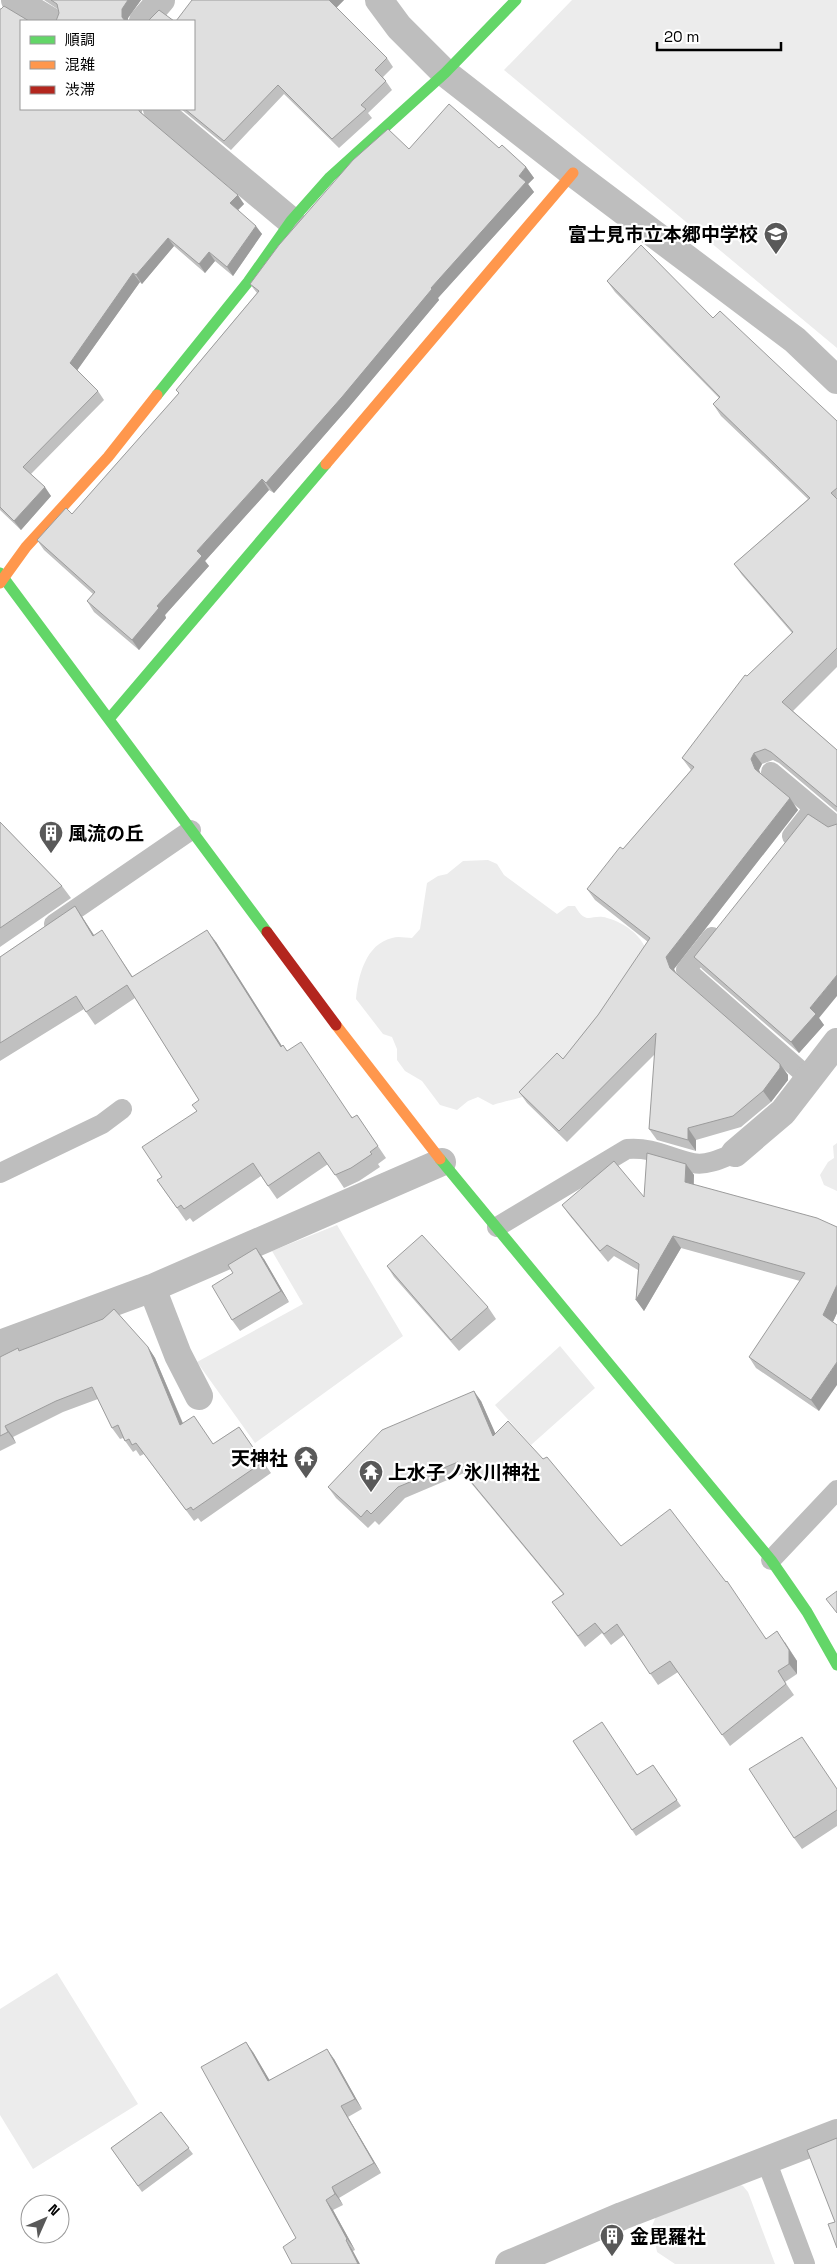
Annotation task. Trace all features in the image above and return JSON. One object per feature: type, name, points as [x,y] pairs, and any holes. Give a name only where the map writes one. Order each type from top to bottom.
[{"type":"street","points":[[15,0],[48,20]]},
{"type":"street","points":[[144,20],[161,0]]},
{"type":"street","points":[[379,0],[399,27],[445,73],[573,173],[795,340],[837,380]]},
{"type":"street","points":[[516,0],[445,73],[330,177],[292,221],[248,282],[108,457],[26,547],[2,578],[442,1162],[771,1560],[807,1612],[837,1666]]},
{"type":"street","points":[[158,110],[292,221]]},
{"type":"street","points":[[109,719],[573,173]]},
{"type":"street","points":[[735,1153],[783,1112],[837,1042]]},
{"type":"street","points":[[0,1344],[152,1288],[442,1162]]},
{"type":"street","points":[[152,1288],[178,1355],[200,1396]]},
{"type":"street","points":[[509,2264],[622,2216],[837,2134]]},
{"type":"lane","points":[[771,772],[837,827]]},
{"type":"lane","points":[[777,854],[814,808]]},
{"type":"lane","points":[[40,934],[191,830]]},
{"type":"lane","points":[[722,923],[686,970],[810,1079]]},
{"type":"lane","points":[[0,1172],[102,1124],[122,1109]]},
{"type":"lane","points":[[497,1227],[627,1149],[646,1148],[694,1164],[714,1162],[735,1153]]},
{"type":"lane","points":[[771,1560],[837,1490]]},
{"type":"lane","points":[[766,2160],[805,2264]]},
{"type":"shaded area","name":"富士見市立本郷中学校","points":[[572,0],[837,0],[837,348],[504,70]]},
{"type":"shaded area","points":[[488,860],[497,864],[504,875],[557,914],[568,906],[575,906],[586,918],[602,917],[621,923],[643,943],[648,956],[620,997],[533,1093],[493,1105],[478,1097],[468,1101],[457,1110],[440,1105],[422,1081],[405,1071],[397,1060],[397,1049],[392,1037],[383,1034],[356,999],[357,990],[361,971],[376,947],[383,941],[394,937],[412,938],[420,929],[427,883],[438,876],[447,874],[463,861]]},
{"type":"shaded area","points":[[837,1143],[837,1191],[824,1185],[820,1175],[828,1162],[834,1158],[833,1146]]},
{"type":"shaded area","points":[[337,1225],[403,1336],[255,1443],[197,1362],[303,1304],[272,1251]]},
{"type":"shaded area","points":[[560,1346],[595,1388],[531,1445],[495,1405]]},
{"type":"shaded area","points":[[57,1973],[138,2104],[33,2169],[0,2115],[0,2009]]},
{"type":"shaded area","points":[[736,2183],[743,2186],[748,2192],[775,2264],[675,2264],[657,2252],[652,2226],[657,2214]]},
{"type":"building","points":[[51,0],[128,0],[122,9],[122,17],[124,20],[56,20],[59,13],[57,4]]},
{"type":"building","points":[[192,0],[329,0],[387,58],[375,70],[386,81],[361,105],[366,109],[332,139],[278,85],[224,141],[186,110],[195,110],[195,20],[177,20]]},
{"type":"building","points":[[4,6],[27,20],[20,20],[20,110],[139,110],[238,195],[230,203],[256,226],[227,267],[209,252],[199,264],[168,238],[136,275],[133,273],[70,363],[98,391],[23,467],[45,487],[14,521],[0,507],[1,9]]},
{"type":"building","points":[[159,10],[173,20],[149,20]]},
{"type":"building","points":[[449,104],[499,148],[502,145],[526,167],[519,176],[526,182],[431,288],[342,397],[266,483],[262,479],[197,551],[202,556],[157,606],[159,608],[132,640],[87,601],[95,592],[37,540],[66,508],[72,514],[179,393],[176,390],[259,291],[250,284],[279,245],[353,160],[388,129],[409,149]]},
{"type":"building","points":[[641,245],[713,318],[720,311],[837,421],[837,488],[831,493],[837,499],[837,648],[782,702],[837,750],[837,807],[771,752],[765,749],[754,753],[751,759],[755,769],[790,798],[666,957],[670,968],[780,1064],[780,1068],[763,1091],[733,1116],[688,1128],[688,1140],[649,1129],[656,1033],[559,1131],[519,1092],[557,1053],[563,1059],[598,1015],[650,938],[587,889],[620,847],[623,849],[694,767],[682,758],[745,675],[747,676],[793,632],[734,564],[810,498],[713,404],[720,397],[607,281]]},
{"type":"building","points":[[808,814],[828,827],[837,824],[837,975],[810,1008],[816,1014],[791,1042],[694,957]]},
{"type":"building","points":[[0,822],[62,886],[0,928]]},
{"type":"building","points":[[75,906],[93,936],[102,930],[132,977],[207,930],[281,1047],[283,1045],[287,1051],[301,1042],[352,1118],[357,1115],[378,1146],[370,1152],[372,1154],[351,1168],[335,1175],[319,1152],[268,1186],[253,1163],[184,1209],[181,1205],[177,1208],[157,1180],[162,1177],[142,1147],[197,1111],[192,1105],[199,1100],[127,985],[86,1012],[76,996],[0,1043],[0,957]]},
{"type":"building","points":[[647,1153],[686,1164],[685,1182],[817,1218],[837,1227],[837,1285],[823,1315],[837,1325],[837,1362],[811,1400],[749,1357],[805,1273],[673,1236],[636,1300],[639,1264],[607,1245],[600,1251],[562,1205],[614,1161],[644,1197]]},
{"type":"building","points":[[422,1235],[488,1307],[451,1340],[387,1266]]},
{"type":"building","points":[[256,1248],[281,1291],[232,1320],[212,1286],[233,1273],[228,1265]]},
{"type":"building","points":[[114,1309],[148,1347],[180,1425],[194,1416],[213,1444],[239,1427],[263,1462],[193,1510],[191,1507],[186,1510],[136,1443],[132,1445],[129,1439],[125,1441],[118,1425],[112,1428],[92,1387],[56,1401],[5,1426],[8,1432],[0,1436],[0,1357],[18,1348],[19,1351],[103,1319]]},
{"type":"building","points":[[474,1391],[493,1436],[508,1421],[543,1459],[547,1457],[621,1546],[670,1509],[727,1581],[766,1639],[777,1631],[789,1650],[789,1664],[778,1671],[786,1684],[722,1735],[670,1661],[650,1674],[617,1624],[604,1634],[595,1623],[578,1636],[552,1602],[564,1594],[463,1472],[458,1462],[398,1487],[371,1514],[367,1510],[361,1517],[328,1487],[382,1430]]},
{"type":"building","points":[[837,1591],[837,1613],[826,1599]]},
{"type":"building","points":[[602,1722],[637,1775],[653,1765],[677,1800],[632,1830],[573,1741]]},
{"type":"building","points":[[802,1737],[837,1789],[837,1810],[794,1838],[749,1769]]},
{"type":"building","points":[[246,2042],[268,2081],[327,2049],[355,2099],[341,2106],[374,2163],[332,2187],[335,2194],[326,2200],[358,2264],[292,2264],[283,2247],[296,2238],[201,2067]]},
{"type":"building","points":[[161,2112],[189,2148],[138,2186],[111,2148]]},
{"type":"building","points":[[837,2138],[837,2248],[828,2224],[835,2222],[807,2150]]},
{"type":"traffic: fast","points":[[157,395],[248,282],[291,221],[330,177],[445,73],[516,0]]},
{"type":"traffic: fast","points":[[109,719],[326,464]]},
{"type":"traffic: fast","points":[[0,573],[267,932]]},
{"type":"traffic: fast","points":[[440,1159],[771,1560],[807,1612],[837,1665]]},
{"type":"traffic: slow","points":[[326,464],[573,173]]},
{"type":"traffic: slow","points":[[0,583],[26,547],[108,457],[157,395]]},
{"type":"traffic: slow","points":[[336,1025],[440,1159]]},
{"type":"traffic: jam","points":[[267,932],[336,1025]]},
{"type":"place","name":"富士見市立本郷中学校","points":[[776,255]]},
{"type":"place","name":"風流の丘","points":[[51,854]]},
{"type":"place","name":"天神社","points":[[306,1479]]},
{"type":"place","name":"上水子ノ氷川神社","points":[[371,1493]]},
{"type":"place","name":"金毘羅社","points":[[612,2257]]}]
